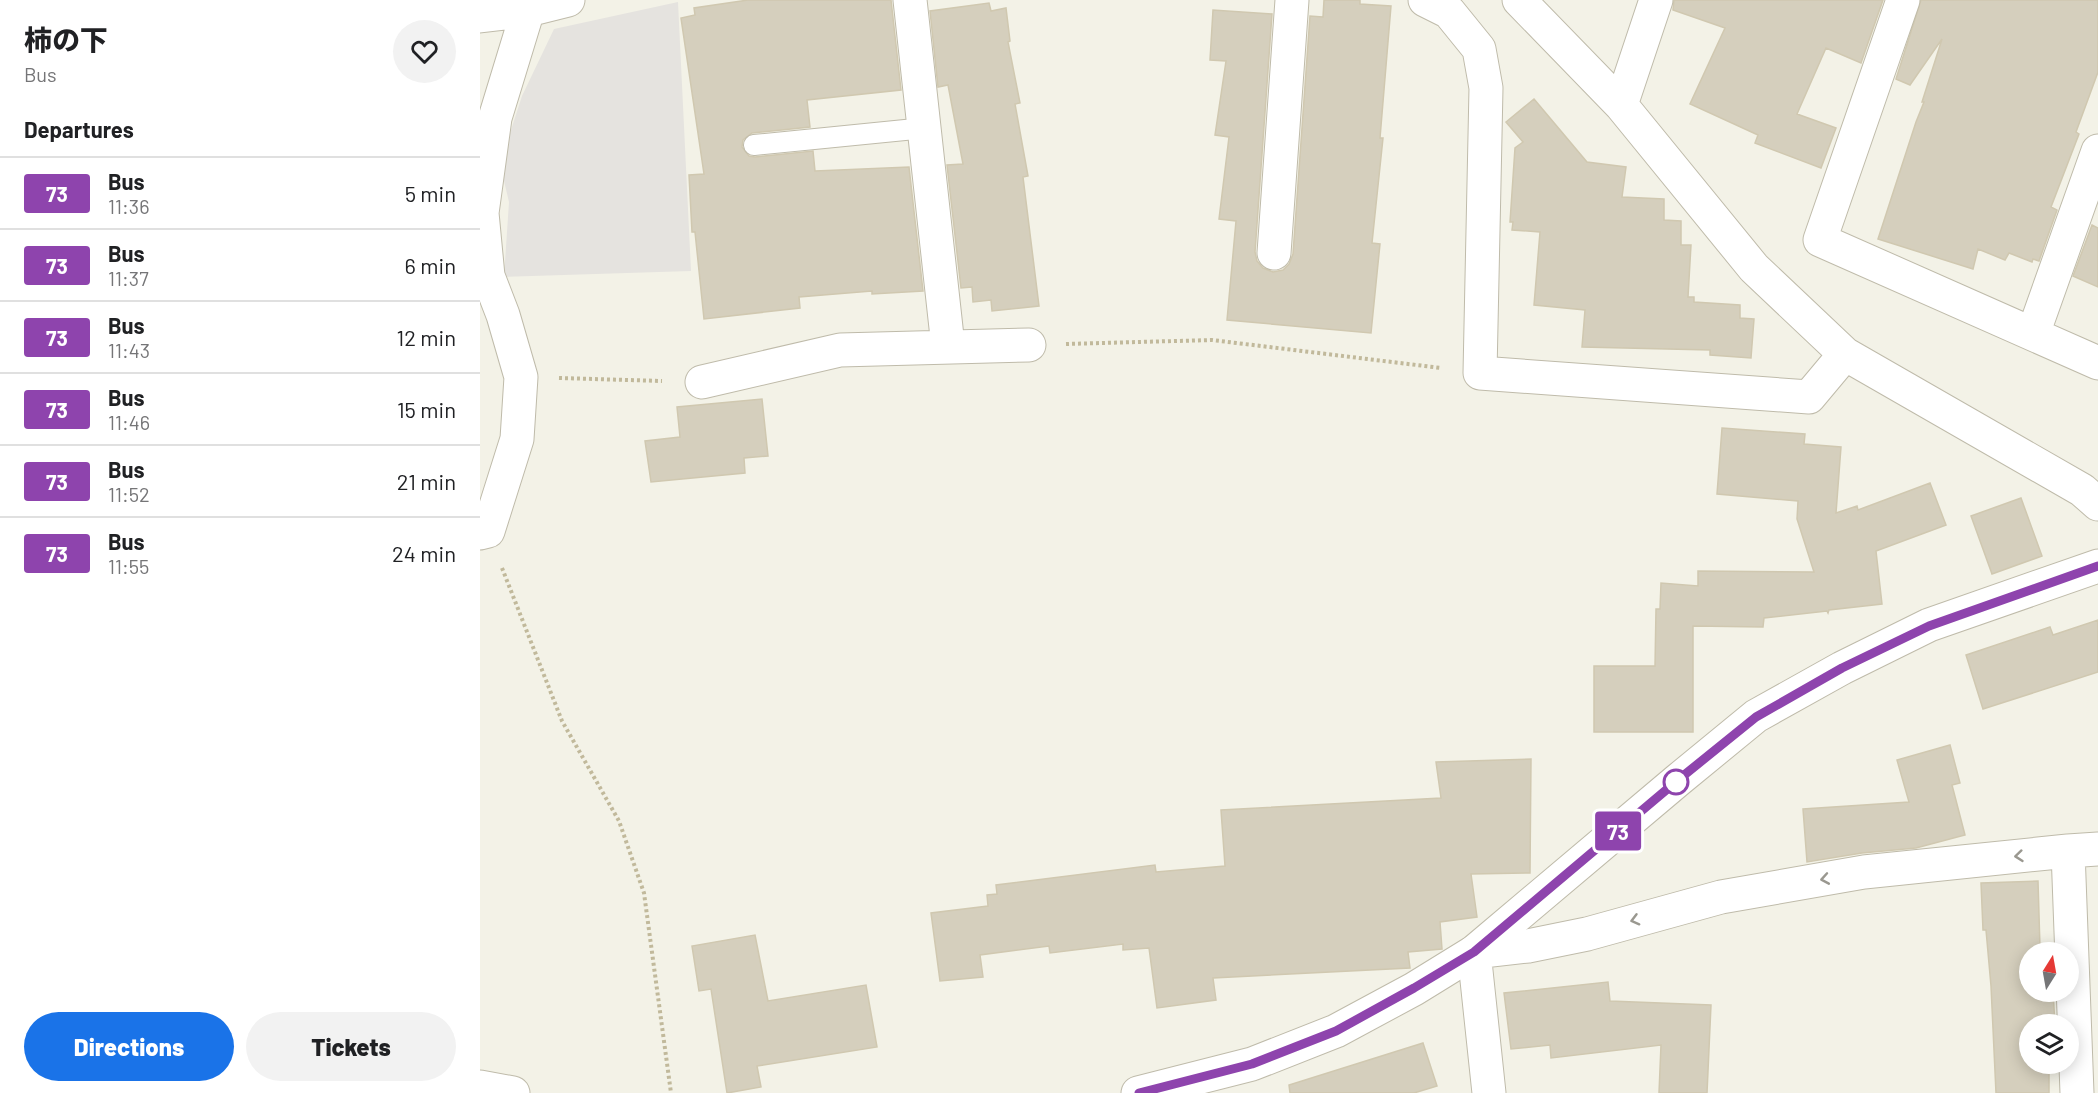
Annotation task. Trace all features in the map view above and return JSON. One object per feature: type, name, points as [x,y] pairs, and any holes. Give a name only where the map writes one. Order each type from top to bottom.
[{"type":"street","points":[[480,15],[527,5],[568,0]]},
{"type":"street","points":[[910,0],[948,346]]},
{"type":"street","points":[[1274,253],[1292,0]]},
{"type":"street","points":[[1425,0],[1449,12],[1479,49],[1486,88],[1480,373],[1809,397],[1845,354]]},
{"type":"street","points":[[1519,0],[1622,105],[1754,268],[1845,354],[2082,490],[2098,504]]},
{"type":"street","points":[[1622,105],[1656,0]]},
{"type":"street","points":[[1903,0],[1820,240],[2098,363]]},
{"type":"street","points":[[484,532],[517,440],[521,377],[503,315],[488,276],[482,213],[495,118],[527,5]]},
{"type":"street","points":[[2033,334],[2098,151]]},
{"type":"street","points":[[702,382],[840,350],[1029,345]]},
{"type":"street","points":[[1138,1093],[1252,1064],[1336,1031],[1474,952],[1756,717],[1842,668],[1929,626],[2098,566]]},
{"type":"street","points":[[1474,952],[1528,946],[1587,934],[1721,897],[1864,872],[2083,850],[2077,1093]]},
{"type":"street","points":[[1474,952],[1489,1093]]},
{"type":"street","points":[[480,1088],[513,1093]]},
{"type":"lane","points":[[754,146],[925,129]]},
{"type":"path","points":[[1029,345],[1212,340],[1480,373]]},
{"type":"path","points":[[521,377],[702,382]]},
{"type":"path","points":[[484,532],[562,721],[619,821],[644,893],[671,1093]]},
{"type":"shaded area","points":[[678,2],[691,271],[504,277],[509,202],[500,164],[522,96],[554,29]]},
{"type":"building","points":[[748,0],[891,0],[901,90],[807,100],[810,127],[752,133],[743,140],[742,147],[749,156],[755,157],[813,151],[815,171],[909,167],[923,291],[872,294],[872,291],[799,297],[800,308],[704,319],[695,232],[692,232],[689,175],[704,174],[681,18],[695,15],[694,8]]},
{"type":"building","points":[[1324,0],[1360,0],[1360,4],[1391,6],[1380,138],[1383,138],[1372,243],[1380,244],[1371,333],[1227,320],[1236,221],[1219,219],[1229,137],[1215,135],[1226,61],[1210,60],[1213,10],[1272,14],[1255,252],[1257,261],[1263,268],[1273,272],[1283,270],[1289,264],[1293,254],[1310,16],[1323,17]]},
{"type":"building","points":[[1674,0],[1883,0],[1861,63],[1826,48],[1797,114],[1836,128],[1821,168],[1755,143],[1758,135],[1690,104],[1725,28],[1673,10]]},
{"type":"building","points":[[1921,0],[2098,0],[2098,72],[2076,132],[2079,134],[2051,207],[2057,210],[2039,261],[2033,259],[2032,262],[2009,253],[2005,260],[1978,249],[1973,269],[1878,239],[1924,102],[1922,102],[1942,39],[1910,85],[1896,79]]},
{"type":"building","points":[[989,3],[991,11],[1006,8],[1010,41],[1008,42],[1020,103],[1015,104],[1028,176],[1023,177],[1039,306],[992,311],[991,300],[973,302],[972,287],[961,288],[947,165],[963,164],[948,85],[938,87],[930,11]]},
{"type":"building","points":[[1534,99],[1587,162],[1626,167],[1622,197],[1664,199],[1664,220],[1681,221],[1681,245],[1691,245],[1688,297],[1694,297],[1694,302],[1740,305],[1740,318],[1754,319],[1751,358],[1710,355],[1710,350],[1582,347],[1585,310],[1534,305],[1540,232],[1512,230],[1513,222],[1510,222],[1515,148],[1523,142],[1506,122]]},
{"type":"building","points":[[2092,225],[2098,228],[2098,287],[2073,276]]},
{"type":"building","points":[[762,399],[768,456],[744,458],[745,473],[651,482],[645,441],[680,437],[677,407]]},
{"type":"building","points":[[1722,428],[1805,434],[1804,444],[1841,447],[1836,513],[1857,506],[1858,510],[1930,483],[1946,525],[1876,551],[1882,604],[1829,610],[1828,613],[1827,611],[1764,618],[1763,627],[1693,626],[1693,732],[1594,732],[1594,666],[1655,666],[1656,609],[1660,609],[1661,583],[1698,586],[1698,571],[1814,572],[1797,519],[1798,501],[1717,494]]},
{"type":"building","points":[[2021,498],[2042,556],[1992,574],[1971,516]]},
{"type":"building","points":[[2098,620],[2098,672],[1983,709],[1966,655],[2050,627],[2053,635]]},
{"type":"building","points":[[1950,745],[1960,783],[1952,785],[1965,835],[1916,848],[1862,853],[1807,862],[1803,809],[1909,802],[1897,760]]},
{"type":"building","points":[[1531,759],[1530,873],[1471,874],[1477,917],[1440,922],[1442,949],[1408,952],[1410,968],[1213,978],[1216,1000],[1157,1008],[1149,948],[1123,950],[1123,944],[1050,953],[1049,946],[980,955],[983,977],[940,981],[931,913],[988,906],[987,895],[997,894],[996,885],[1155,865],[1156,872],[1225,866],[1221,810],[1441,798],[1436,762]]},
{"type":"building","points":[[2038,881],[2040,942],[2019,942],[2019,1002],[2054,1002],[2054,1014],[2019,1014],[2019,1074],[2049,1074],[2049,1093],[1996,1093],[1991,986],[1986,930],[1983,930],[1981,883]]},
{"type":"building","points":[[755,935],[768,1001],[866,985],[877,1047],[757,1066],[761,1087],[727,1093],[711,989],[699,991],[692,946]]},
{"type":"building","points":[[1608,982],[1610,1001],[1711,1005],[1707,1093],[1659,1093],[1661,1045],[1551,1058],[1550,1045],[1511,1049],[1504,993]]},
{"type":"building","points":[[1423,1043],[1437,1086],[1414,1093],[1290,1093],[1289,1085]]},
{"type":"bus line","name":"73","points":[[1139,1093],[1252,1064],[1336,1031],[1474,952],[1756,717],[1842,668],[1929,626],[2098,566]]}]
